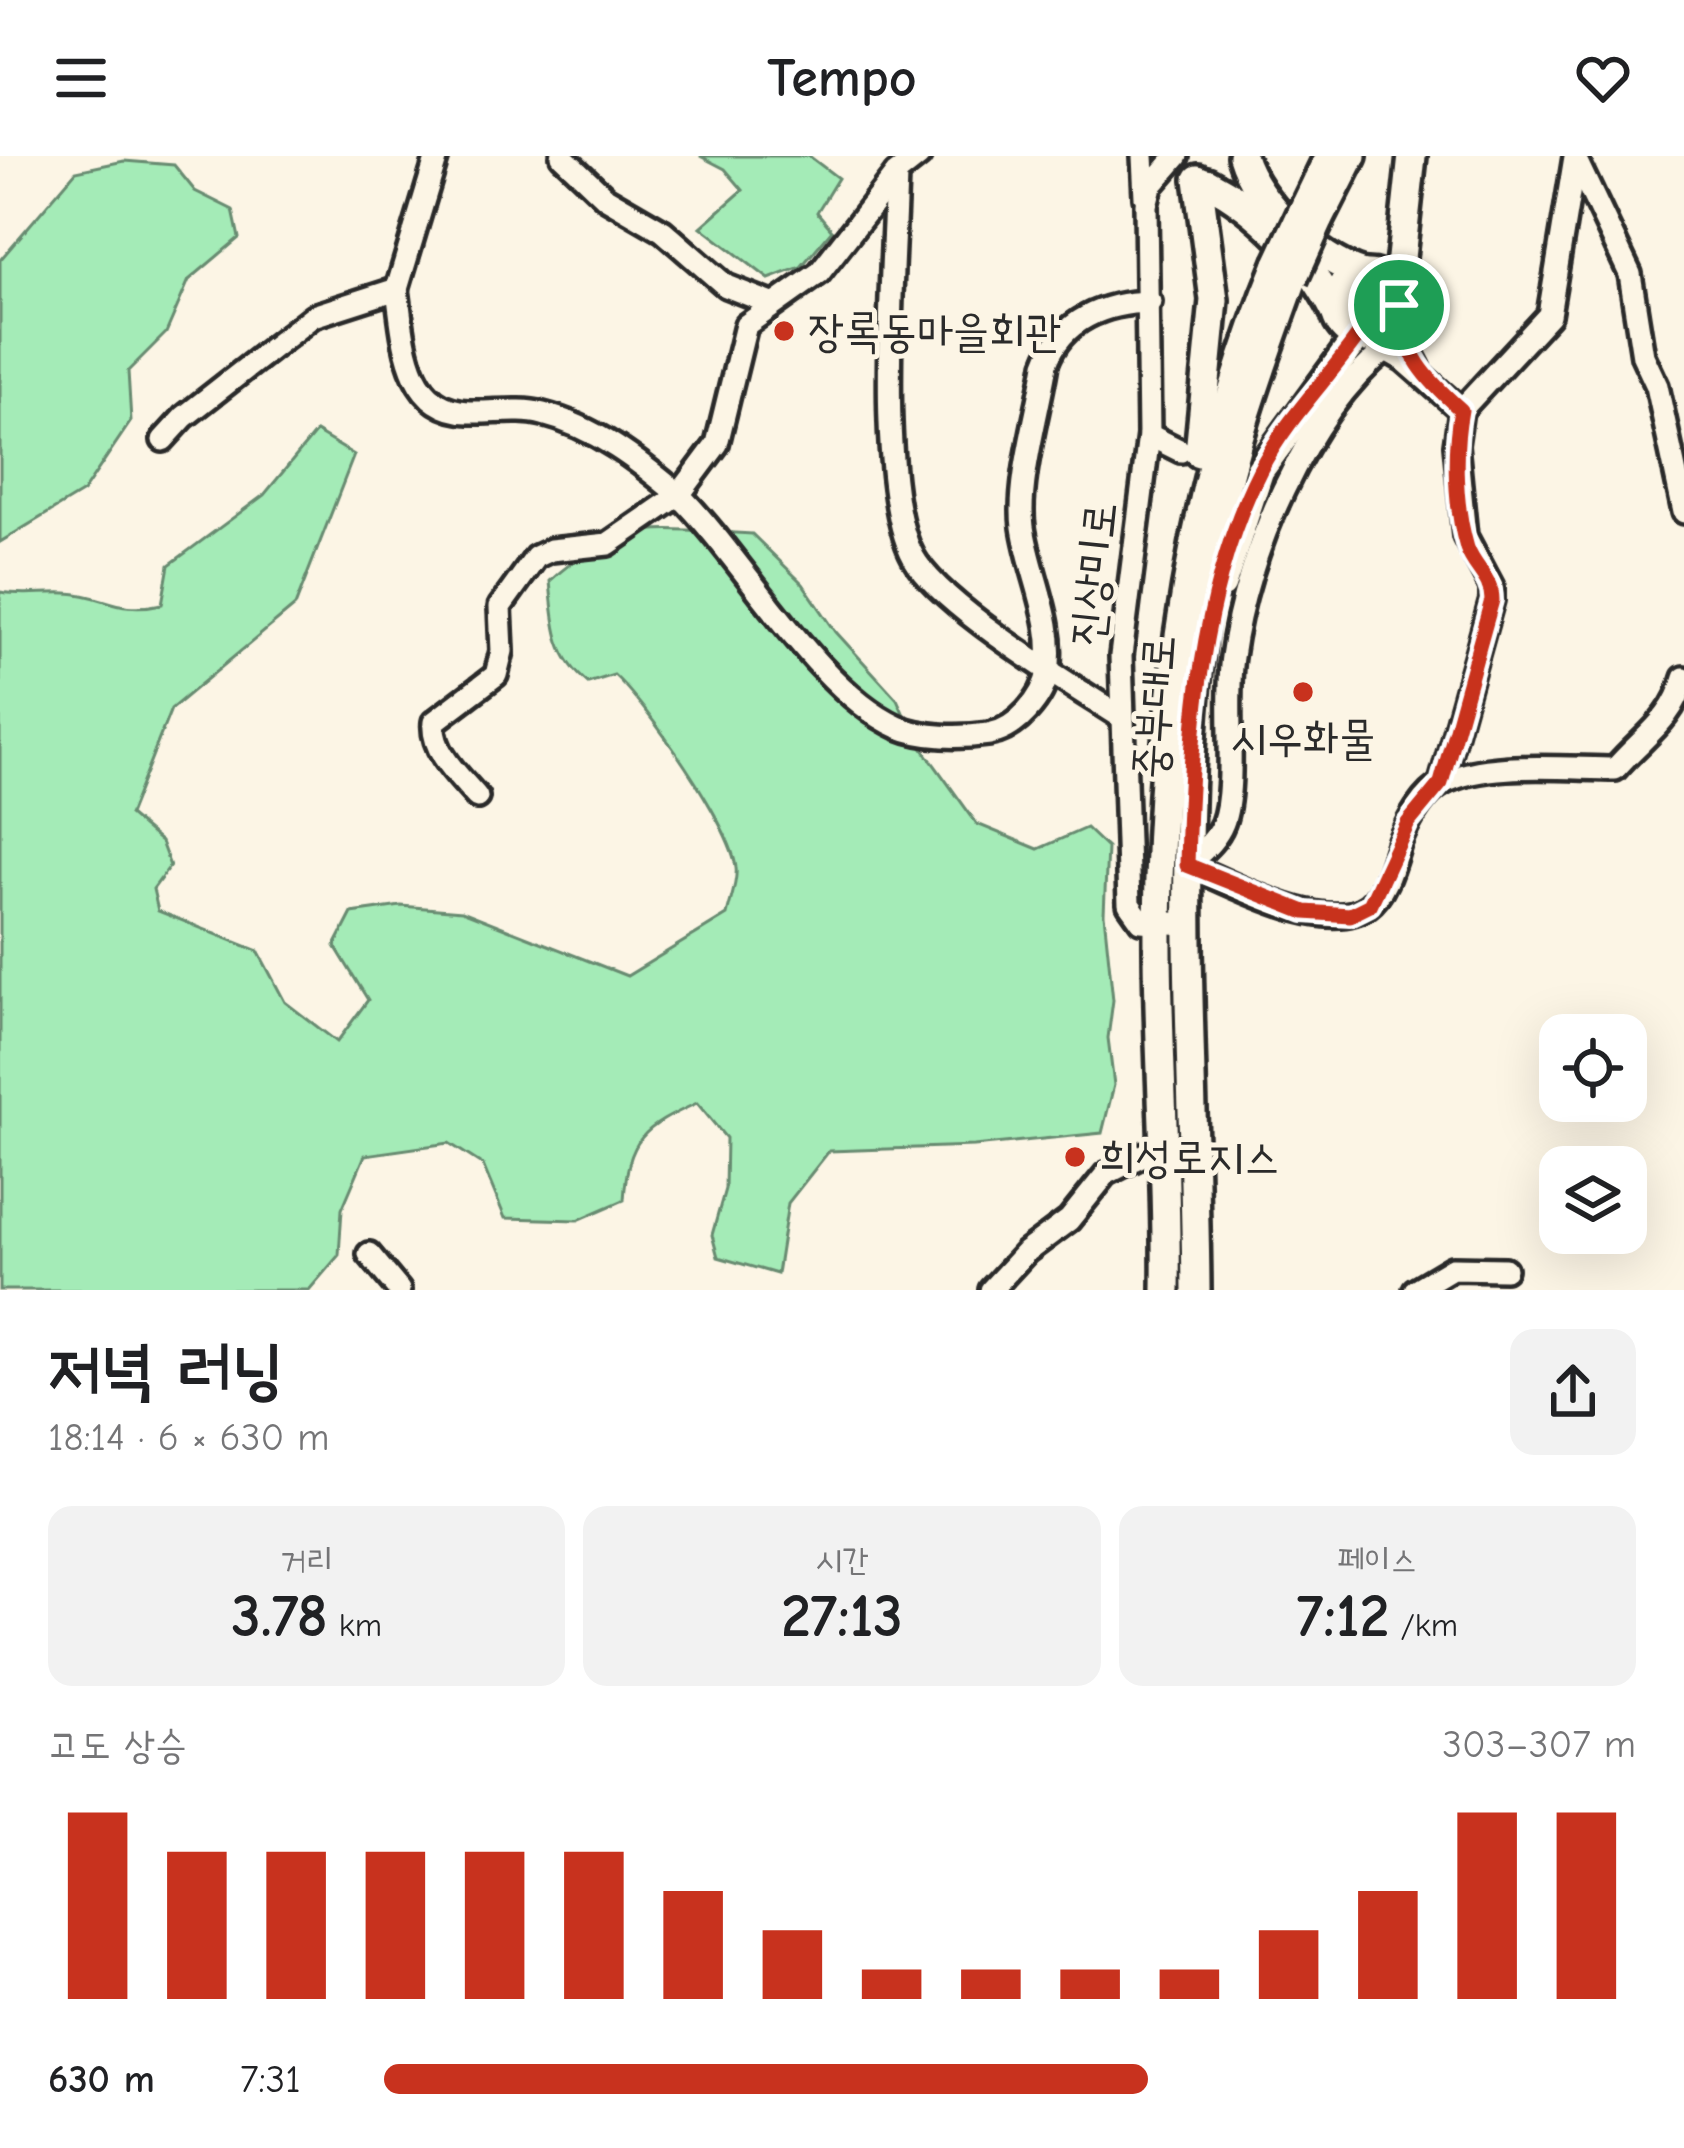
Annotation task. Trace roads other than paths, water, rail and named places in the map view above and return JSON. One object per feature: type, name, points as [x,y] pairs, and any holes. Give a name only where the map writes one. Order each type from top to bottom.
[{"type":"main road","points":[[1192,169],[1226,178],[1241,156],[1264,196],[1322,254],[1384,279],[1398,300]]},
{"type":"main road","points":[[1286,272],[1312,213],[1329,156]]},
{"type":"main road","points":[[1312,213],[1352,156]]},
{"type":"main road","points":[[1195,705],[1232,545],[1260,470],[1370,341],[1393,325],[1412,156]]},
{"type":"main road","points":[[1192,169],[1261,220],[1313,274],[1346,330],[1370,341]]},
{"type":"main road","points":[[1178,624],[1212,336],[1213,269],[1192,169]]},
{"type":"main road","name":"중부대로","points":[[1166,1290],[1165,1144],[1178,624],[1212,452],[1232,383],[1286,272]]},
{"type":"main road","name":"중부대로","points":[[1196,1290],[1172,925],[1187,865],[1205,600],[1225,488],[1286,272]]},
{"type":"main road","points":[[1335,312],[1338,292],[1363,274]]},
{"type":"street","points":[[437,156],[397,289],[417,384],[437,405],[466,412],[537,412],[574,423],[679,495],[711,526],[783,624],[871,710],[902,728],[942,735],[1004,729],[1037,697],[1049,670],[1048,634],[1022,512],[1046,364],[1052,348],[1074,323],[1108,307],[1150,302]]},
{"type":"street","points":[[562,156],[606,198],[662,231],[726,286],[772,304]]},
{"type":"street","points":[[477,797],[446,760],[433,733],[434,722],[496,675],[502,651],[497,618],[526,567],[551,550],[620,538],[679,495],[718,444],[746,326],[819,272],[897,165],[919,156]]},
{"type":"street","name":"진상미로","points":[[1143,156],[1150,302],[1148,435],[1126,609],[1120,717],[1126,892],[1134,915],[1172,925]]},
{"type":"street","points":[[1461,410],[1425,378],[1370,341],[1352,382],[1267,505],[1237,623],[1226,713],[1227,810],[1213,841],[1187,865],[1305,912],[1350,915],[1370,905],[1383,887],[1408,823],[1441,783],[1492,600],[1492,587],[1465,536],[1456,445],[1461,410],[1549,315],[1575,157]]},
{"type":"street","points":[[1575,157],[1630,274],[1643,356],[1671,440],[1684,512]]},
{"type":"street","points":[[897,165],[891,477],[902,535],[934,584],[1120,717]]},
{"type":"street","points":[[1148,195],[1168,174],[1192,169]]},
{"type":"street","points":[[164,440],[184,417],[313,316],[397,289]]},
{"type":"street","points":[[1398,300],[1404,340],[1425,378]]},
{"type":"street","points":[[1148,435],[1181,451]]},
{"type":"street","points":[[1441,783],[1524,768],[1615,769],[1663,725],[1678,702],[1684,678]]},
{"type":"street","points":[[991,1290],[1026,1252],[1069,1220],[1106,1174],[1165,1144]]},
{"type":"street","points":[[369,1253],[399,1290]]},
{"type":"street","points":[[1429,1285],[1467,1264],[1505,1269]]},
{"type":"place","name":"장록동마을회관","points":[[784,331]]},
{"type":"place","name":"시우화물","points":[[1303,692]]},
{"type":"place","name":"희성로지스","points":[[1075,1157]]}]
